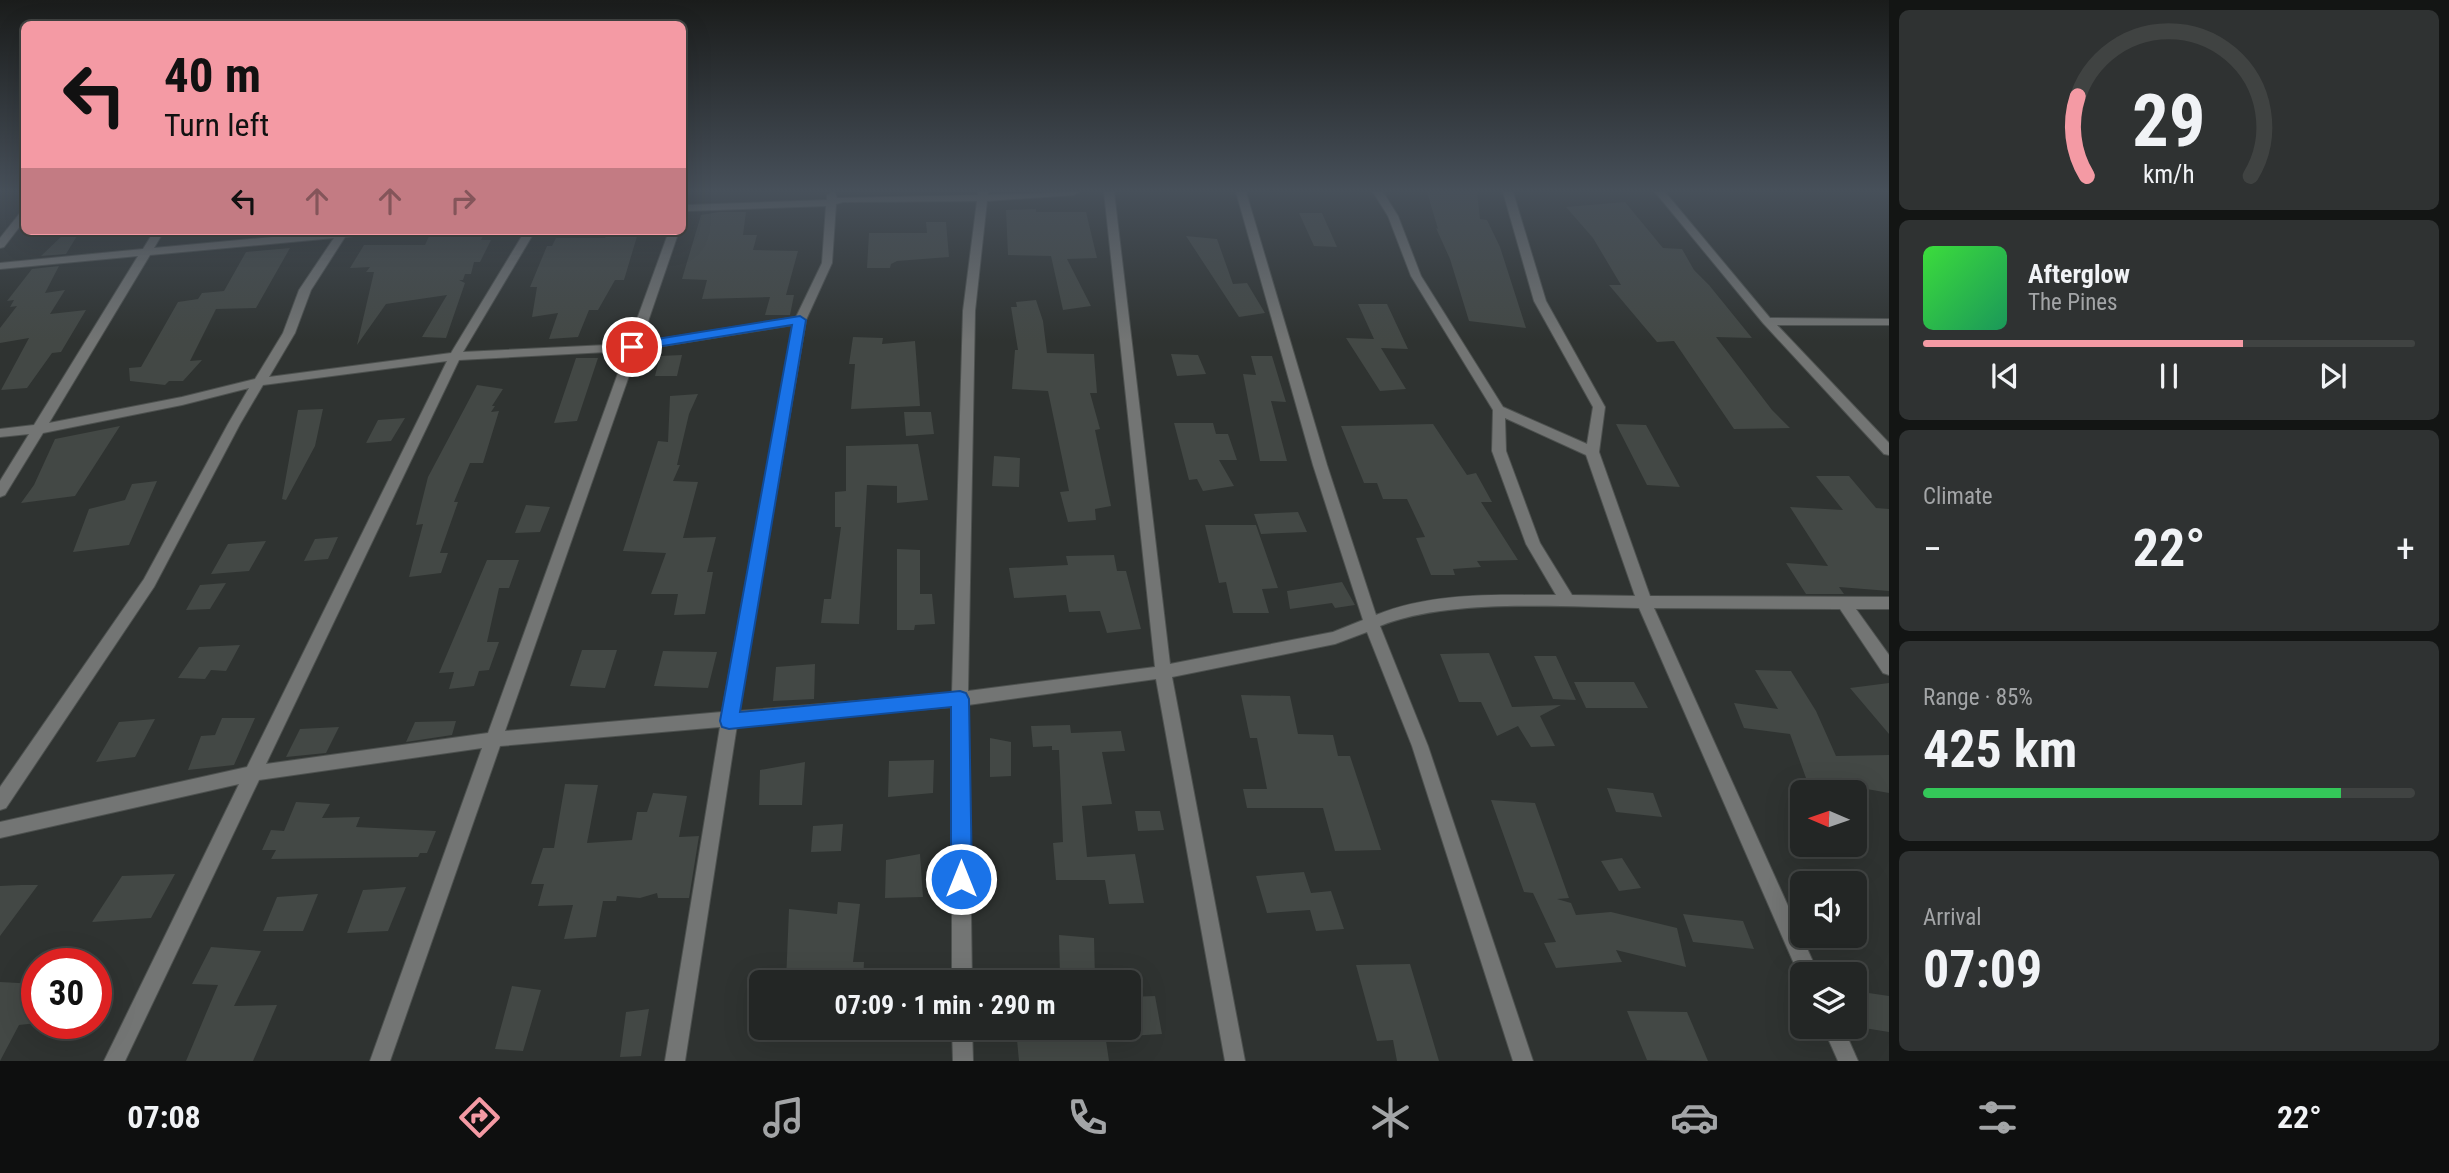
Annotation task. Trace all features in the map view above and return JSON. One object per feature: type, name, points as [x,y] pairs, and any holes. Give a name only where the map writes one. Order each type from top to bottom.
[{"type":"street","points":[[0,492],[153,242]]},
{"type":"street","points":[[0,266],[239,242]]},
{"type":"street","points":[[0,802],[149,583],[289,333],[305,290],[335,242]]},
{"type":"street","points":[[114,1061],[250,774],[455,356],[524,242]]},
{"type":"street","points":[[380,1061],[670,242]]},
{"type":"street","points":[[675,1061],[729,721],[800,320],[827,263],[828,242]]},
{"type":"street","points":[[962,970],[960,699],[969,311],[977,242]]},
{"type":"street","points":[[1115,242],[1163,672],[1235,1061]]},
{"type":"street","points":[[1255,242],[1320,465],[1371,623],[1420,746],[1523,1061]]},
{"type":"street","points":[[1403,242],[1416,276],[1499,410],[1499,451],[1533,544],[1568,602]]},
{"type":"street","points":[[1523,242],[1540,301],[1599,407],[1592,452],[1645,604],[1803,962]]},
{"type":"street","points":[[1701,242],[1767,321],[1889,451]]},
{"type":"street","points":[[0,433],[39,429],[182,401],[260,382],[455,356],[632,347],[800,320]]},
{"type":"street","points":[[1767,321],[1889,322]]},
{"type":"street","points":[[1499,410],[1592,452]]},
{"type":"street","points":[[0,830],[250,774],[496,739],[960,699],[1163,672],[1335,638],[1371,623],[1432,606],[1510,601],[1645,604],[1889,603]]},
{"type":"street","points":[[1844,603],[1889,668]]},
{"type":"street","points":[[1838,1039],[1848,1061]]},
{"type":"street","points":[[962,1040],[962,1061]]},
{"type":"building","points":[[56,242],[74,242],[66,254],[41,256]]},
{"type":"building","points":[[427,242],[490,242],[480,262],[474,262],[471,274],[465,274],[463,280],[459,280],[465,283],[446,338],[422,337],[447,295],[386,304],[357,345],[374,272],[366,272],[370,267],[350,268],[364,245],[425,245]]},
{"type":"building","points":[[554,242],[635,242],[624,280],[615,280],[598,310],[589,310],[578,337],[549,339],[558,313],[532,317],[537,287],[530,287],[547,246],[552,246]]},
{"type":"building","points":[[693,242],[755,242],[753,250],[798,251],[786,295],[794,295],[790,315],[765,315],[770,297],[702,299],[707,280],[682,279]]},
{"type":"building","points":[[869,242],[948,242],[949,257],[897,261],[891,264],[890,268],[867,268]]},
{"type":"building","points":[[1007,242],[1093,242],[1097,258],[1067,259],[1091,306],[1063,310],[1051,256],[1008,255]]},
{"type":"building","points":[[1190,242],[1218,242],[1233,284],[1247,283],[1265,313],[1239,317]]},
{"type":"building","points":[[1312,242],[1335,242],[1337,247],[1314,246]]},
{"type":"building","points":[[1442,242],[1497,242],[1526,328],[1469,321]]},
{"type":"building","points":[[1595,242],[1658,242],[1663,248],[1682,249],[1694,270],[1752,338],[1716,337],[1772,410],[1790,428],[1734,429],[1674,341],[1657,342],[1609,285],[1621,285]]},
{"type":"building","points":[[290,248],[256,308],[216,309],[190,361],[202,360],[183,381],[169,381],[165,385],[130,381],[129,368],[141,367],[178,302],[198,299],[202,293],[224,291],[246,252]]},
{"type":"building","points":[[59,266],[45,293],[65,290],[50,314],[86,310],[61,352],[52,353],[27,388],[1,390],[29,338],[0,343],[0,328],[17,306],[10,307],[14,300],[7,301],[32,269]]},
{"type":"building","points":[[1036,300],[1043,321],[1047,353],[1094,354],[1097,393],[1090,393],[1100,429],[1095,430],[1111,506],[1095,509],[1096,520],[1068,522],[1060,492],[1069,491],[1048,391],[1012,389],[1015,350],[1018,350],[1011,307],[1017,307],[1016,302]]},
{"type":"building","points":[[1358,304],[1387,304],[1408,349],[1381,348],[1406,389],[1380,391],[1346,338],[1374,339]]},
{"type":"building","points":[[853,337],[883,338],[882,344],[915,341],[920,406],[851,409],[855,364],[849,364]]},
{"type":"building","points":[[1171,354],[1198,355],[1206,374],[1177,376]]},
{"type":"building","points":[[682,355],[677,376],[655,376],[660,356]]},
{"type":"building","points":[[1251,356],[1272,356],[1286,402],[1271,401],[1287,461],[1260,461],[1243,374],[1256,375]]},
{"type":"building","points":[[576,358],[598,358],[577,421],[554,423]]},
{"type":"building","points":[[477,385],[503,389],[492,406],[495,406],[491,412],[499,411],[483,463],[470,463],[454,502],[458,502],[440,553],[448,553],[441,573],[409,577],[423,524],[416,525],[428,477]]},
{"type":"building","points":[[698,394],[689,414],[677,465],[680,465],[673,481],[698,482],[683,538],[716,537],[707,572],[713,572],[705,614],[674,615],[678,594],[651,594],[666,553],[623,551],[658,441],[668,442],[670,396]]},
{"type":"building","points":[[323,409],[315,446],[286,500],[282,499],[298,410]]},
{"type":"building","points":[[904,412],[931,412],[934,434],[906,436]]},
{"type":"building","points":[[405,418],[391,441],[366,443],[378,420]]},
{"type":"building","points":[[1174,423],[1213,423],[1216,434],[1228,434],[1237,460],[1219,460],[1234,486],[1203,491],[1197,479],[1189,480]]},
{"type":"building","points":[[1433,424],[1467,475],[1476,473],[1492,502],[1481,502],[1518,560],[1477,561],[1481,567],[1453,569],[1455,575],[1431,575],[1416,538],[1425,537],[1407,499],[1383,499],[1377,483],[1364,483],[1341,426]]},
{"type":"building","points":[[1616,424],[1646,425],[1680,487],[1647,485]]},
{"type":"building","points":[[120,426],[75,496],[21,503],[34,485],[55,439]]},
{"type":"building","points":[[918,444],[928,500],[897,503],[897,486],[867,485],[859,624],[821,623],[824,599],[831,599],[841,527],[835,527],[835,492],[846,491],[846,446]]},
{"type":"building","points":[[994,456],[1020,458],[1019,487],[992,486]]},
{"type":"building","points":[[1816,476],[1849,476],[1876,508],[1889,509],[1889,591],[1839,587],[1844,594],[1806,594],[1786,563],[1828,566],[1790,507],[1843,510]]},
{"type":"building","points":[[157,481],[129,545],[73,552],[89,509],[125,500],[132,484]]},
{"type":"building","points":[[526,505],[550,507],[540,532],[515,533]]},
{"type":"building","points":[[1298,512],[1307,532],[1261,534],[1254,514]]},
{"type":"building","points":[[1205,525],[1256,525],[1278,588],[1262,589],[1269,613],[1233,613],[1226,582],[1219,583]]},
{"type":"building","points":[[338,537],[328,559],[304,561],[315,539]]},
{"type":"building","points":[[266,541],[249,571],[211,574],[228,544]]},
{"type":"building","points":[[897,549],[920,550],[920,594],[932,594],[935,624],[915,625],[914,630],[897,630]]},
{"type":"building","points":[[1114,555],[1117,571],[1126,571],[1141,629],[1107,633],[1100,611],[1069,612],[1066,595],[1014,598],[1009,568],[1068,565],[1066,556]]},
{"type":"building","points":[[487,560],[519,560],[509,588],[499,588],[487,642],[499,642],[489,670],[479,671],[474,686],[449,689],[454,672],[439,673]]},
{"type":"building","points":[[1342,582],[1355,605],[1335,608],[1332,603],[1290,609],[1287,591]]},
{"type":"building","points":[[226,583],[210,609],[186,610],[200,585]]},
{"type":"building","points":[[240,645],[226,671],[211,670],[205,679],[178,678],[199,647]]},
{"type":"building","points":[[582,650],[617,650],[605,688],[570,686]]},
{"type":"building","points":[[663,651],[717,652],[708,688],[654,686]]},
{"type":"building","points":[[1489,653],[1512,707],[1561,705],[1540,716],[1555,746],[1531,747],[1518,726],[1497,736],[1481,702],[1459,702],[1440,654]]},
{"type":"building","points":[[1534,656],[1556,656],[1576,700],[1553,699]]},
{"type":"building","points":[[815,664],[814,699],[773,701],[776,667]]},
{"type":"building","points":[[1755,670],[1791,671],[1816,711],[1836,756],[1889,755],[1889,793],[1867,789],[1867,780],[1806,778],[1790,734],[1744,728],[1734,703],[1778,709]]},
{"type":"building","points":[[1574,682],[1634,682],[1648,708],[1586,708]]},
{"type":"building","points":[[1889,683],[1889,734],[1850,688]]},
{"type":"building","points":[[1241,695],[1290,696],[1298,734],[1333,735],[1338,756],[1350,756],[1381,850],[1335,851],[1323,808],[1247,808],[1243,789],[1267,789],[1257,738],[1250,738]]},
{"type":"building","points":[[222,718],[255,718],[234,765],[188,770],[201,736],[215,735]]},
{"type":"building","points":[[155,719],[135,757],[96,762],[119,722]]},
{"type":"building","points":[[456,721],[452,735],[406,742],[415,722]]},
{"type":"building","points":[[1070,725],[1071,733],[1121,731],[1125,751],[1102,752],[1112,804],[1082,806],[1087,857],[1135,854],[1144,903],[1109,904],[1105,880],[1056,880],[1053,843],[1063,842],[1059,750],[1052,750],[1052,746],[1033,747],[1031,726]]},
{"type":"building","points":[[339,727],[326,753],[286,757],[300,729]]},
{"type":"building","points":[[990,738],[1011,742],[1011,776],[990,777]]},
{"type":"building","points":[[934,760],[933,793],[888,797],[889,761]]},
{"type":"building","points":[[805,762],[802,805],[759,805],[760,770]]},
{"type":"building","points":[[565,784],[598,785],[587,843],[632,840],[637,812],[647,812],[653,793],[687,796],[679,837],[699,836],[689,898],[658,898],[657,893],[640,898],[617,896],[616,901],[603,901],[596,937],[564,939],[573,905],[538,906],[544,884],[531,884],[543,848],[554,848]]},
{"type":"building","points":[[1607,788],[1653,793],[1662,817],[1616,812]]},
{"type":"building","points":[[1491,800],[1535,803],[1569,898],[1557,899],[1571,903],[1576,915],[1611,912],[1677,928],[1686,967],[1616,950],[1622,962],[1556,968],[1544,943],[1556,942],[1533,893],[1524,892]]},
{"type":"building","points":[[296,802],[330,804],[322,818],[360,817],[356,827],[436,831],[427,853],[420,853],[418,857],[271,859],[276,850],[262,850],[271,830],[284,831]]},
{"type":"building","points":[[1135,811],[1160,811],[1164,830],[1138,831]]},
{"type":"building","points":[[843,824],[841,851],[811,852],[813,826]]},
{"type":"building","points":[[920,854],[923,897],[885,898],[886,860]]},
{"type":"building","points":[[1622,858],[1641,888],[1619,891],[1601,861]]},
{"type":"building","points":[[1304,872],[1311,893],[1331,891],[1344,929],[1316,931],[1310,910],[1267,913],[1256,876]]},
{"type":"building","points":[[175,874],[151,918],[92,922],[122,876]]},
{"type":"building","points":[[38,885],[0,936],[0,886]]},
{"type":"building","points":[[406,887],[388,931],[347,933],[363,890]]},
{"type":"building","points":[[318,894],[303,931],[263,931],[277,897]]},
{"type":"building","points":[[838,902],[860,904],[853,962],[864,962],[864,970],[786,970],[789,909],[837,914]]},
{"type":"building","points":[[1683,914],[1743,921],[1754,949],[1693,942]]},
{"type":"building","points":[[1059,935],[1094,938],[1095,970],[1060,970]]},
{"type":"building","points":[[211,947],[261,951],[234,1006],[277,1005],[253,1061],[186,1061],[218,985],[192,984]]},
{"type":"building","points":[[1410,964],[1439,1061],[1397,1061],[1393,1040],[1377,1041],[1356,965]]},
{"type":"building","points":[[0,982],[21,983],[21,1025],[0,1061]]},
{"type":"building","points":[[512,986],[541,990],[523,1051],[495,1049]]},
{"type":"building","points":[[1867,993],[1889,996],[1889,1032],[1867,1028]]},
{"type":"building","points":[[1155,996],[1162,1034],[1141,1035],[1141,997]]},
{"type":"building","points":[[649,1009],[641,1056],[620,1057],[626,1012]]},
{"type":"building","points":[[1627,1011],[1687,1012],[1708,1061],[1647,1060]]},
{"type":"building","points":[[1017,1040],[1106,1040],[1109,1061],[1019,1061]]},
{"type":"route","points":[[632,347],[800,320],[729,721],[960,699],[961,879]]}]
